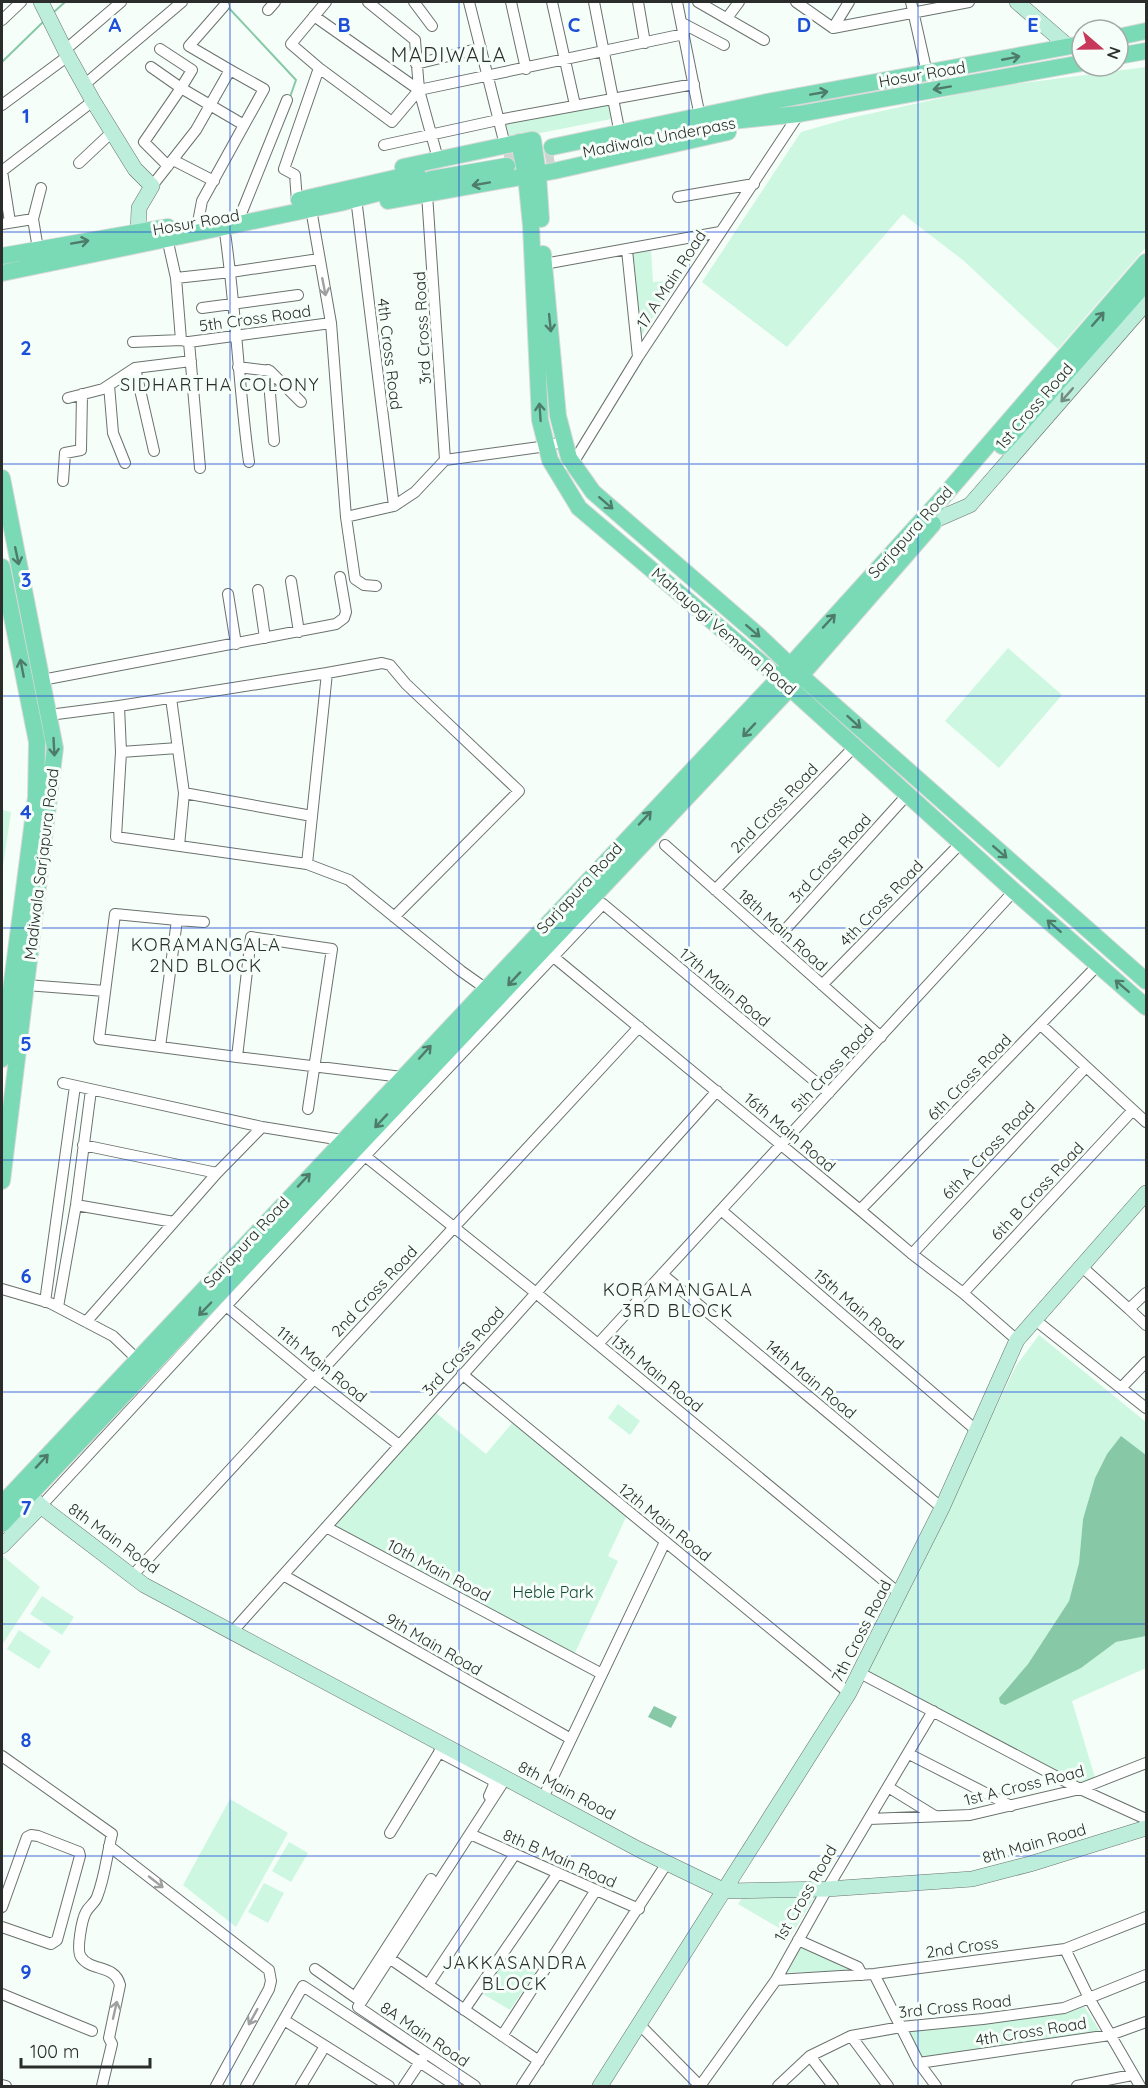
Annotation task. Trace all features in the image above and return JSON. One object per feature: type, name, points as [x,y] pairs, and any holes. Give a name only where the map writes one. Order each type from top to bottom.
[{"type":"main road","points":[[1130,35],[1146,32]]},
{"type":"main road","name":"Hosur Road","points":[[763,111],[927,73],[1070,46]]},
{"type":"main road","points":[[1130,54],[1146,51]]},
{"type":"main road","name":"Hosur Road","points":[[763,111],[799,114],[1070,65]]},
{"type":"main road","points":[[388,178],[618,124],[730,101],[763,111]]},
{"type":"main road","points":[[340,203],[357,206],[532,175],[732,131],[763,111]]},
{"type":"main road","name":"Madiwala Underpass","points":[[553,152],[732,121],[763,111]]},
{"type":"main road","points":[[388,178],[405,166],[438,159],[514,150]]},
{"type":"main road","points":[[340,203],[432,179],[514,150]]},
{"type":"main road","name":"Mahayogi Vemana Road","points":[[514,150],[532,175],[544,264],[558,416],[570,458],[593,492],[790,676],[855,746],[907,795],[1146,1007]]},
{"type":"main road","name":"Mahayogi Vemana Road","points":[[532,175],[531,226],[540,420],[550,460],[579,508],[790,676],[1146,981]]},
{"type":"main road","name":"Hosur Road","points":[[2,273],[224,226],[304,205],[388,178]]},
{"type":"main road","name":"Hosur Road","points":[[2,256],[241,214],[304,205],[340,203]]},
{"type":"main road","name":"Sarjapura Road","points":[[2,1524],[35,1500],[156,1350],[548,953],[1146,262]]},
{"type":"main road","name":"Sarjapura Road","points":[[353,1149],[402,1077],[485,988],[790,676],[938,519],[1146,283]]},
{"type":"main road","name":"Madiwala Sarjapura Road","points":[[2,478],[55,748],[2,1059]]},
{"type":"main road","name":"Madiwala Sarjapura Road","points":[[2,567],[37,742],[26,985],[2,1181]]},
{"type":"main road","name":"Sarjapura Road","points":[[2,1503],[137,1359],[156,1350]]},
{"type":"street","points":[[2,20],[21,2]]},
{"type":"street","points":[[2,105],[67,53],[121,2]]},
{"type":"street","points":[[84,85],[182,2]]},
{"type":"street","points":[[326,2],[291,44],[319,68],[392,122],[419,90],[684,34]]},
{"type":"street","points":[[368,2],[415,40],[419,90],[438,159]]},
{"type":"street","points":[[414,2],[433,25],[415,40]]},
{"type":"street","points":[[469,2],[489,75],[498,120],[514,150]]},
{"type":"street","points":[[511,2],[526,69]]},
{"type":"street","points":[[552,2],[575,105]]},
{"type":"street","points":[[594,2],[618,124]]},
{"type":"street","points":[[638,2],[645,43]]},
{"type":"street","points":[[677,2],[698,107]]},
{"type":"street","points":[[698,2],[764,40]]},
{"type":"street","points":[[727,18],[739,2]]},
{"type":"street","points":[[796,2],[833,28],[969,2]]},
{"type":"street","points":[[833,28],[849,2]]},
{"type":"street","points":[[911,2],[927,73]]},
{"type":"street","points":[[1017,2],[1070,41]]},
{"type":"street","points":[[43,4],[93,101],[135,169],[152,186]]},
{"type":"street","points":[[198,222],[202,201],[264,88],[189,46],[224,6]]},
{"type":"street","points":[[314,16],[419,90]]},
{"type":"street","points":[[682,23],[724,45]]},
{"type":"street","points":[[416,64],[481,48]]},
{"type":"street","points":[[160,49],[192,70],[144,142],[170,163],[214,181]]},
{"type":"street","points":[[151,67],[181,88],[244,125]]},
{"type":"street","points":[[319,68],[284,169],[295,175],[319,259],[331,323]]},
{"type":"street","points":[[138,233],[139,208],[152,186],[196,130],[230,70]]},
{"type":"street","points":[[384,145],[498,120],[694,84]]},
{"type":"street","points":[[241,214],[287,100]]},
{"type":"street","points":[[33,219],[6,223],[2,171],[93,101]]},
{"type":"street","name":"17 A Main Road","points":[[573,463],[638,357],[799,114]]},
{"type":"street","points":[[79,163],[112,132]]},
{"type":"street","points":[[678,197],[754,184]]},
{"type":"street","points":[[38,249],[33,219],[41,188]]},
{"type":"street","name":"3rd Cross Road","points":[[427,194],[445,460]]},
{"type":"street","name":"4th Cross Road","points":[[357,206],[394,506]]},
{"type":"street","points":[[224,226],[231,272],[238,367],[249,462]]},
{"type":"street","points":[[544,264],[720,232]]},
{"type":"street","points":[[167,238],[176,278],[185,341],[191,361],[200,468]]},
{"type":"street","points":[[627,250],[638,357]]},
{"type":"street","points":[[176,278],[319,259]]},
{"type":"street","points":[[202,308],[298,295]]},
{"type":"street","name":"1st Cross Road","points":[[938,519],[970,505],[1146,303]]},
{"type":"street","name":"5th Cross Road","points":[[133,342],[185,341],[331,323],[346,517],[355,579],[364,585],[376,586]]},
{"type":"street","points":[[68,398],[103,389],[135,368],[191,361]]},
{"type":"street","points":[[238,367],[268,370],[300,402]]},
{"type":"street","points":[[135,368],[154,451]]},
{"type":"street","points":[[268,370],[274,441]]},
{"type":"street","points":[[109,385],[114,433],[125,463]]},
{"type":"street","points":[[63,481],[65,453],[81,450],[82,394]]},
{"type":"street","points":[[346,517],[394,506],[415,492],[445,460],[547,446],[566,441]]},
{"type":"street","points":[[556,472],[573,463]]},
{"type":"street","points":[[42,680],[327,627],[344,618],[346,612],[340,577]]},
{"type":"street","points":[[291,581],[299,632]]},
{"type":"street","points":[[258,590],[265,638]]},
{"type":"street","points":[[228,594],[236,644]]},
{"type":"street","points":[[49,715],[171,698],[382,663],[390,665],[406,684],[519,791],[394,917]]},
{"type":"street","points":[[306,864],[327,673]]},
{"type":"street","points":[[171,698],[184,793],[179,846]]},
{"type":"street","points":[[119,706],[121,752],[116,837],[306,864],[349,880],[485,988]]},
{"type":"street","name":"2nd Cross Road","points":[[716,890],[855,746]]},
{"type":"street","points":[[121,752],[178,748]]},
{"type":"street","points":[[184,793],[312,816]]},
{"type":"street","name":"3rd Cross Road","points":[[774,942],[907,795]]},
{"type":"street","name":"18th Main Road","points":[[652,833],[881,1037]]},
{"type":"street","name":"4th Cross Road","points":[[822,985],[961,843]]},
{"type":"street","name":"5th Cross Road","points":[[598,1344],[1014,891]]},
{"type":"street","name":"Sarjapura Road","points":[[548,953],[603,904]]},
{"type":"street","name":"17th Main Road","points":[[603,904],[829,1093]]},
{"type":"street","points":[[204,922],[115,914],[99,1039],[402,1077]]},
{"type":"street","points":[[160,1047],[177,920]]},
{"type":"street","points":[[237,1057],[251,937],[332,949],[308,1109]]},
{"type":"street","name":"16th Main Road","points":[[548,953],[912,1254],[963,1293],[1017,1340]]},
{"type":"street","name":"6th Cross Road","points":[[860,1210],[1098,965]]},
{"type":"street","points":[[26,985],[105,991]]},
{"type":"street","points":[[1041,1025],[1146,1122]]},
{"type":"street","name":"2nd Cross Road","points":[[132,1576],[639,1027]]},
{"type":"street","name":"6th A Cross Road","points":[[912,1254],[1086,1067]]},
{"type":"street","points":[[63,1083],[353,1149]]},
{"type":"street","points":[[45,1302],[75,1086]]},
{"type":"street","points":[[58,1307],[76,1205],[91,1090]]},
{"type":"street","name":"3rd Cross Road","points":[[233,1631],[717,1091]]},
{"type":"street","name":"6th B Cross Road","points":[[963,1293],[1133,1110]]},
{"type":"street","points":[[86,1322],[217,1173],[262,1127]]},
{"type":"street","points":[[83,1145],[217,1173]]},
{"type":"street","name":"Sarjapura Road","points":[[2,1546],[35,1500],[226,1306],[353,1149]]},
{"type":"street","name":"13th Main Road","points":[[353,1149],[536,1293],[900,1594]]},
{"type":"street","name":"7th Cross Road","points":[[600,2086],[849,1693],[942,1508],[1017,1340],[1146,1193]]},
{"type":"street","points":[[76,1205],[174,1222]]},
{"type":"street","name":"15th Main Road","points":[[721,1210],[977,1431]]},
{"type":"street","points":[[1081,1266],[1146,1325]]},
{"type":"street","name":"14th Main Road","points":[[662,1274],[942,1508]]},
{"type":"street","points":[[2,1289],[58,1307],[113,1336],[137,1359]]},
{"type":"street","points":[[1129,1309],[1146,1293]]},
{"type":"street","name":"11th Main Road","points":[[226,1306],[399,1445]]},
{"type":"street","points":[[1034,1319],[1146,1408]]},
{"type":"street","points":[[1121,1388],[1146,1362]]},
{"type":"street","name":"12th Main Road","points":[[462,1374],[849,1693]]},
{"type":"street","name":"8th Main Road","points":[[35,1500],[144,1585],[233,1631],[442,1748],[506,1778],[725,1891],[827,1889],[972,1879],[1030,1864],[1146,1828]]},
{"type":"street","name":"10th Main Road","points":[[326,1527],[602,1674]]},
{"type":"street","points":[[543,1798],[665,1542]]},
{"type":"street","name":"9th Main Road","points":[[283,1575],[571,1739]]},
{"type":"street","points":[[860,1673],[1080,1789],[1146,1819]]},
{"type":"street","name":"1st Cross Road","points":[[700,2086],[776,1980],[827,1889],[933,1711]]},
{"type":"street","points":[[358,2002],[489,1796],[494,1781],[442,1748],[390,1833]]},
{"type":"street","points":[[909,1754],[1011,1806]]},
{"type":"street","points":[[2,1756],[112,1834],[97,1899],[86,1912],[78,1946],[84,1960],[112,1972],[118,1978],[120,1985],[109,2038],[112,2044],[102,2086]]},
{"type":"street","name":"1st A Cross Road","points":[[869,1819],[970,1815],[1080,1789],[1146,1763]]},
{"type":"street","points":[[444,1862],[470,1834],[506,1778]]},
{"type":"street","points":[[888,1787],[935,1816]]},
{"type":"street","name":"8th B Main Road","points":[[470,1834],[639,1909]]},
{"type":"street","points":[[2,1907],[27,1837],[38,1836],[79,1852],[70,1899],[57,1940],[51,1944],[2,1927]]},
{"type":"street","points":[[109,1846],[269,1970],[271,1981],[269,1989],[216,2086]]},
{"type":"street","points":[[428,1985],[515,1854]]},
{"type":"street","points":[[522,2086],[667,1863]]},
{"type":"street","points":[[464,2010],[558,1873]]},
{"type":"street","points":[[358,2002],[389,1958],[431,1879]]},
{"type":"street","points":[[502,2036],[597,1890]]},
{"type":"street","name":"2nd Cross","points":[[776,1980],[874,1974],[1065,1949],[1146,1917]]},
{"type":"street","points":[[798,1940],[858,1967],[862,1975]]},
{"type":"street","points":[[1065,1949],[1089,1998],[1140,2086]]},
{"type":"street","points":[[389,1958],[539,2061]]},
{"type":"street","name":"8A Main Road","points":[[315,1969],[423,2057],[475,2086]]},
{"type":"street","points":[[874,1974],[919,2063],[936,2086]]},
{"type":"street","name":"3rd Cross Road","points":[[778,2086],[810,2056],[850,2036],[900,2027],[1064,2008],[1146,1975]]},
{"type":"street","points":[[246,2086],[303,1986],[423,2057],[456,2086]]},
{"type":"street","points":[[2,1994],[92,2031]]},
{"type":"street","points":[[284,2020],[389,2086]]},
{"type":"street","name":"4th Cross Road","points":[[919,2063],[1110,2035],[1146,2022]]},
{"type":"street","points":[[639,2024],[700,2086]]},
{"type":"street","points":[[850,2036],[888,2086]]},
{"type":"street","points":[[301,2086],[325,2046]]},
{"type":"street","points":[[810,2056],[833,2086]]},
{"type":"street","points":[[404,2086],[423,2057]]},
{"type":"street","points":[[1077,2086],[1132,2075]]},
{"type":"street","points":[[2,2085],[6,2086]]},
{"type":"green space","points":[[1146,67],[1146,247],[1058,349],[964,261],[903,214],[787,347],[702,282],[801,132],[850,118],[992,87],[1070,77],[1130,78],[1130,69]]},
{"type":"green space","points":[[608,103],[611,119],[510,139],[506,124]]},
{"type":"green space","points":[[651,250],[653,282],[678,280],[639,339],[633,254]]},
{"type":"green space","points":[[1008,648],[1062,695],[999,768],[945,721]]},
{"type":"green space","points":[[2,810],[11,812],[2,873]]},
{"type":"green space","points":[[1039,1335],[1146,1422],[1146,1455],[1121,1437],[1107,1454],[1095,1478],[1083,1519],[1079,1563],[1069,1601],[1028,1664],[1003,1693],[1081,1668],[1116,1642],[1146,1636],[1146,1668],[1072,1701],[1096,1781],[1078,1787],[863,1676],[910,1585],[1016,1366]]},
{"type":"green space","points":[[618,1404],[640,1421],[630,1435],[608,1418]]},
{"type":"green space","name":"Heble Park","points":[[436,1413],[486,1454],[513,1422],[627,1515],[608,1556],[618,1561],[573,1657],[333,1528]]},
{"type":"green space","points":[[3,1556],[40,1587],[2,1645],[2,1558]]},
{"type":"green space","points":[[42,1596],[74,1617],[62,1635],[30,1614]]},
{"type":"green space","points":[[19,1630],[51,1651],[39,1669],[7,1649]]},
{"type":"green space","points":[[230,1799],[288,1833],[236,1927],[183,1885]]},
{"type":"green space","points":[[289,1842],[308,1853],[291,1882],[272,1871]]},
{"type":"green space","points":[[264,1883],[284,1893],[268,1923],[248,1912]]},
{"type":"green space","points":[[744,1895],[816,1895],[791,1935],[738,1904]]},
{"type":"green space","points":[[800,1946],[854,1970],[784,1973]]},
{"type":"green space","points":[[509,1954],[536,1971],[510,2010],[483,1994]]},
{"type":"green space","points":[[1084,2006],[1103,2036],[922,2059],[906,2030],[1067,2012]]},
{"type":"shaded area","points":[[1121,1436],[1146,1455],[1146,1636],[1116,1642],[1081,1668],[1005,1705],[1000,1703],[999,1698],[1028,1664],[1069,1601],[1079,1563],[1083,1519],[1095,1478],[1107,1454]]},
{"type":"shaded area","points":[[654,1706],[677,1717],[671,1728],[648,1717]]},
{"type":"waterway","points":[[54,12],[65,2]]},
{"type":"waterway","points":[[227,6],[296,80],[290,97]]},
{"type":"waterway","points":[[2,62],[43,22]]},
{"type":"tunnel","points":[[504,156],[535,150]]},
{"type":"tunnel","points":[[522,164],[554,158]]},
{"type":"district","name":"MADIWALA","points":[[449,55]]},
{"type":"district","name":"SIDHARTHA COLONY","points":[[220,385]]},
{"type":"district","name":"KORAMANGALA 2ND BLOCK","points":[[206,955]]},
{"type":"district","name":"KORAMANGALA 3RD BLOCK","points":[[678,1300]]},
{"type":"district","name":"JAKKASANDRA BLOCK","points":[[515,1973]]}]
